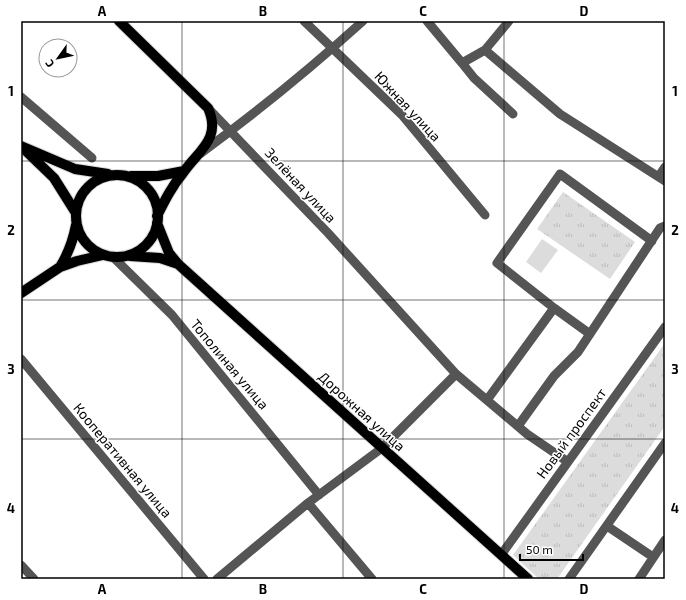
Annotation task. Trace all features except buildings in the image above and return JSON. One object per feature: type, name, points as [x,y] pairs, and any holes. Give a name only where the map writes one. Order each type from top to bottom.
[{"type":"main road","name":"Зелёная улица","points":[[119,21],[208,108]]},
{"type":"main road","points":[[126,256],[138,251],[148,242],[170,191],[184,170],[201,153],[210,138],[212,118],[208,108]]},
{"type":"main road","points":[[21,147],[75,169],[120,176],[143,184],[154,200],[157,220],[169,253],[178,264]]},
{"type":"main road","points":[[21,147],[54,178],[76,217],[79,232],[85,242],[93,250],[108,256]]},
{"type":"main road","points":[[60,268],[70,248],[78,203],[88,186],[105,177],[158,176],[184,170]]},
{"type":"main road","points":[[21,293],[60,268],[77,261],[108,256],[126,256],[160,258],[178,264]]},
{"type":"main road","name":"Дорожная улица","points":[[178,264],[528,579]]},
{"type":"street","name":"Южная улица","points":[[304,21],[402,115],[485,215]]},
{"type":"street","points":[[201,153],[232,131],[363,21]]},
{"type":"street","points":[[427,21],[474,78],[513,114]]},
{"type":"street","points":[[462,63],[484,50],[509,21]]},
{"type":"street","points":[[484,50],[560,114],[662,178],[665,167]]},
{"type":"street","points":[[21,97],[92,158]]},
{"type":"street","name":"Зелёная улица","points":[[208,108],[232,131],[456,374],[518,426],[568,462]]},
{"type":"street","points":[[590,334],[498,264],[560,174],[652,241]]},
{"type":"street","points":[[518,426],[554,376],[578,352],[660,228],[665,226]]},
{"type":"street","name":"Тополиная улица","points":[[108,256],[172,315],[319,495]]},
{"type":"street","points":[[487,400],[554,308]]},
{"type":"street","name":"Новый проспект","points":[[501,555],[665,327]]},
{"type":"street","name":"Кооперативная улица","points":[[21,359],[204,579]]},
{"type":"street","points":[[217,579],[308,503],[382,448],[456,374]]},
{"type":"street","points":[[569,579],[665,443]]},
{"type":"street","points":[[308,503],[372,579]]},
{"type":"street","points":[[607,526],[653,557]]},
{"type":"street","points":[[639,579],[665,540]]},
{"type":"street","points":[[21,565],[34,579]]},
{"type":"green space","points":[[563,192],[635,242],[610,279],[537,229]]},
{"type":"green space","points":[[542,239],[558,250],[541,273],[526,262]]},
{"type":"green space","points":[[665,343],[665,426],[557,579],[539,579],[513,555]]}]
